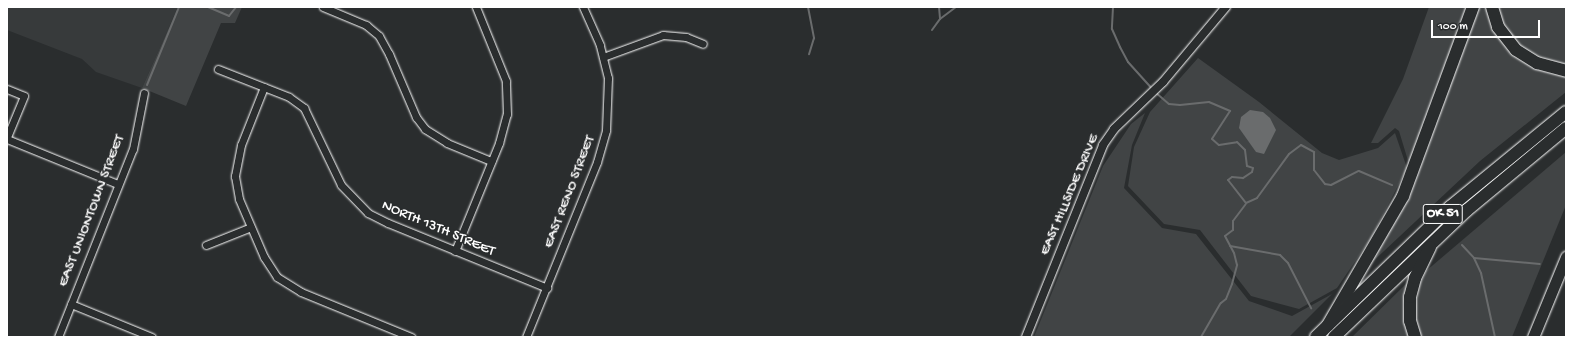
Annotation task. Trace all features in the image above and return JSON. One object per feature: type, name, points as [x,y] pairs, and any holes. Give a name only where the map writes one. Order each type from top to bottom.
[{"type":"highway","points":[[1328,325],[1402,196],[1473,7]]},
{"type":"highway","points":[[1492,7],[1498,27],[1516,50],[1537,63],[1566,71]]},
{"type":"highway","name":"OK 51","points":[[1316,337],[1450,207],[1566,112]]},
{"type":"highway","name":"OK 51","points":[[1334,337],[1434,239],[1500,181],[1566,128]]},
{"type":"highway","points":[[1415,337],[1409,314],[1411,289],[1434,239]]},
{"type":"main road","points":[[1533,337],[1562,279],[1566,257]]},
{"type":"street","points":[[323,7],[366,25],[379,36],[390,54],[416,117],[425,129],[447,143],[491,161]]},
{"type":"street","points":[[455,251],[504,124],[507,97],[502,70],[476,7]]},
{"type":"street","name":"EAST RENO STREET","points":[[526,337],[603,146],[609,98],[603,57],[583,7]]},
{"type":"street","name":"EAST HILLSIDE DRIVE","points":[[1026,337],[1103,145],[1114,129],[1145,101],[1163,82],[1226,7]]},
{"type":"street","points":[[603,57],[663,35],[686,37],[703,44]]},
{"type":"street","name":"NORTH 13TH STREET","points":[[218,69],[289,97],[304,108],[334,173],[360,206],[388,224],[547,288]]},
{"type":"street","points":[[264,87],[235,164],[236,187],[264,257],[283,282],[301,292],[411,337]]},
{"type":"street","points":[[7,89],[24,96],[7,138],[118,184]]},
{"type":"street","name":"EAST UNIONTOWN STREET","points":[[58,337],[133,149],[144,92]]},
{"type":"street","points":[[206,245],[251,227]]},
{"type":"street","points":[[71,304],[152,337]]},
{"type":"shaded area","points":[[7,7],[178,7],[142,88],[96,72],[82,59],[7,30]]},
{"type":"shaded area","points":[[178,7],[242,7],[235,23],[221,23],[186,106],[142,88]]},
{"type":"shaded area","points":[[1429,7],[1466,7],[1409,164],[1399,131],[1395,128],[1378,143],[1371,143],[1403,79]]},
{"type":"shaded area","points":[[1476,7],[1488,7],[1505,45],[1519,59],[1548,73],[1566,75],[1566,92],[1480,161],[1367,267]]},
{"type":"shaded area","points":[[1497,7],[1566,7],[1566,64],[1536,58],[1516,42],[1504,29]]},
{"type":"shaded area","points":[[1198,58],[1259,102],[1322,153],[1339,160],[1378,148],[1395,133],[1407,168],[1371,238],[1337,288],[1299,309],[1251,296],[1200,230],[1164,224],[1128,186],[1134,147],[1150,112]]},
{"type":"shaded area","points":[[1250,110],[1263,112],[1270,118],[1276,130],[1264,154],[1256,152],[1239,128],[1241,117]]},
{"type":"shaded area","points":[[1145,113],[1132,145],[1124,188],[1162,228],[1196,234],[1249,301],[1292,316],[1332,294],[1289,337],[1034,337],[1103,166],[1131,124]]},
{"type":"shaded area","points":[[1566,152],[1566,205],[1512,337],[1421,337],[1415,313],[1419,286],[1426,271]]},
{"type":"shaded area","points":[[1408,282],[1403,305],[1408,337],[1352,337]]},
{"type":"waterway","points":[[147,85],[179,7]]},
{"type":"waterway","points":[[208,7],[229,16],[236,7]]},
{"type":"waterway","points":[[808,7],[814,38],[809,54]]},
{"type":"waterway","points":[[939,7],[940,19],[956,7]]},
{"type":"waterway","points":[[1113,7],[1112,29],[1120,47],[1128,62],[1152,89]]},
{"type":"waterway","points":[[932,30],[940,19]]},
{"type":"waterway","points":[[1155,92],[1169,104],[1180,105],[1209,102],[1230,111],[1212,139],[1219,145],[1237,142],[1245,150],[1247,166],[1253,168],[1252,172],[1243,178],[1232,177],[1228,180],[1246,203],[1257,198],[1289,154],[1301,145],[1314,152],[1314,170],[1325,184],[1331,185],[1359,171],[1392,185]]},
{"type":"waterway","points":[[1201,337],[1221,303],[1226,299],[1232,284],[1237,265],[1234,253],[1225,236],[1233,230],[1233,221],[1246,204]]},
{"type":"waterway","points":[[1462,245],[1474,258],[1481,273],[1495,337]]},
{"type":"waterway","points":[[1230,246],[1280,255],[1288,263],[1311,308]]},
{"type":"waterway","points":[[1474,258],[1540,264]]}]
